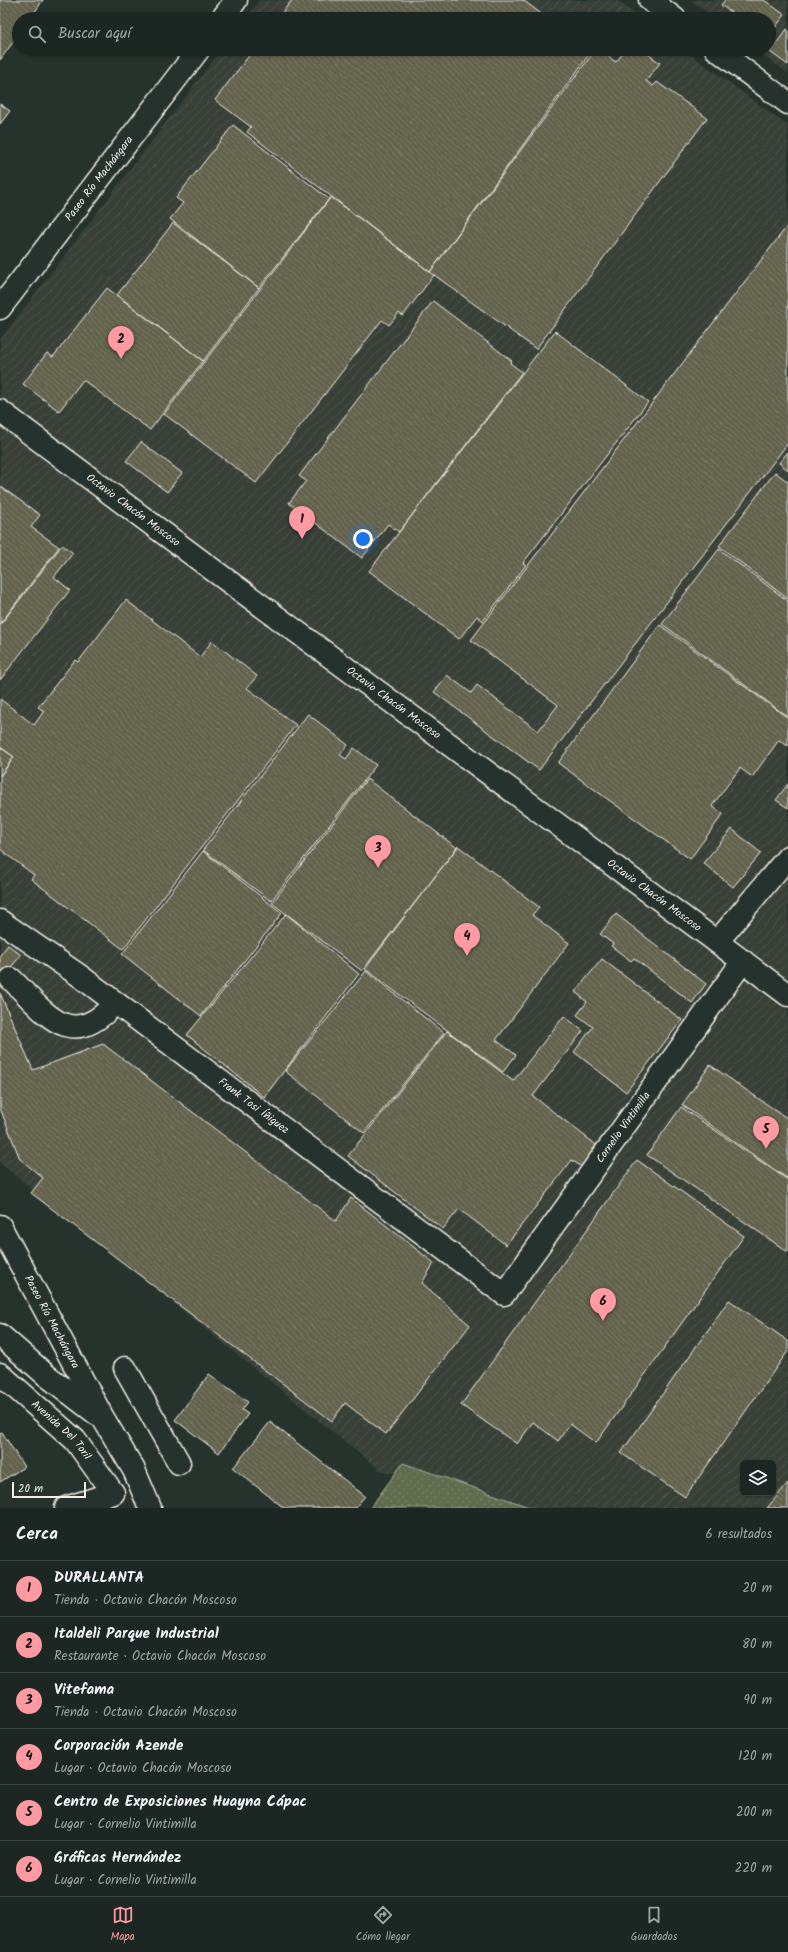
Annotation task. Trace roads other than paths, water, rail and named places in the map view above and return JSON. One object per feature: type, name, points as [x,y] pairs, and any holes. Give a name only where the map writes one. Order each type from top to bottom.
[{"type":"main road","points":[[227,12],[236,0]]},
{"type":"main road","points":[[650,0],[666,12]]},
{"type":"main road","name":"Paseo Río Machángara","points":[[0,308],[193,56]]},
{"type":"main road","points":[[725,56],[788,103]]},
{"type":"main road","name":"Octavio Chacón Moscoso","points":[[0,411],[788,995]]},
{"type":"main road","points":[[717,942],[788,857]]},
{"type":"main road","name":"Frank Tosi Íñiguez","points":[[0,921],[80,976],[504,1294]]},
{"type":"main road","name":"Cornelio Vintimilla","points":[[504,1294],[743,961]]},
{"type":"main road","points":[[11,978],[54,1021],[67,1026],[81,1026],[86,1024],[105,1014],[115,1002]]},
{"type":"main road","name":"Paseo Río Machángara","points":[[0,1226],[103,1418],[134,1470],[150,1508]]},
{"type":"main road","points":[[0,1335],[46,1375],[103,1418]]},
{"type":"main road","points":[[125,1368],[179,1463]]},
{"type":"main road","name":"Avenida Del Toril","points":[[0,1374],[75,1440],[114,1500]]},
{"type":"main road","name":"Paseo Río Machángara","points":[[103,1418],[114,1500]]},
{"type":"main road","points":[[66,1508],[114,1500]]},
{"type":"place","name":"Italdeli Parque Industrial","points":[[121,359]]},
{"type":"place","name":"DURALLANTA","points":[[302,539]]},
{"type":"place","name":"Vitefama","points":[[378,868]]},
{"type":"place","name":"Corporación Azende","points":[[467,956]]},
{"type":"place","name":"Centro de Exposiciones Huayna Cápac","points":[[766,1149]]},
{"type":"place","name":"Gráficas Hernández","points":[[603,1321]]}]
